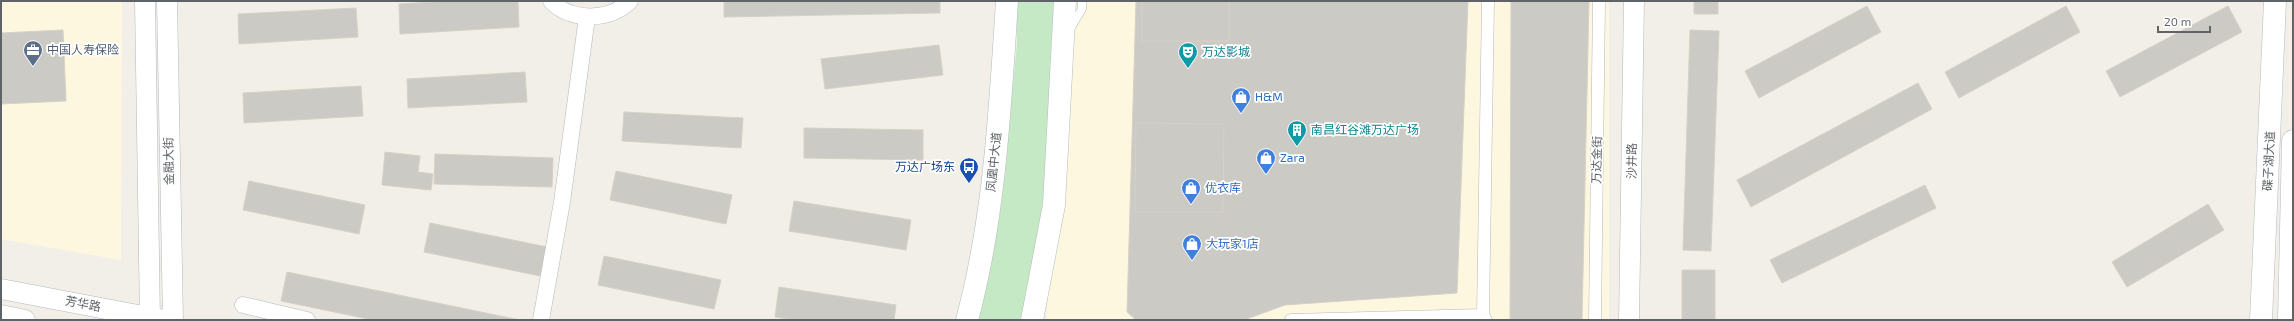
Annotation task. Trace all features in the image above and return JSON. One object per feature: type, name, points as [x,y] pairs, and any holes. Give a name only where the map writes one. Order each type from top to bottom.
[{"type":"main road","name":"凤凰中大道","points":[[967,320],[987,224],[998,139],[1007,1]]},
{"type":"main road","points":[[1032,320],[1054,205],[1065,1]]},
{"type":"main road","name":"碟子湖大道","points":[[2261,320],[2274,1]]},
{"type":"main road","name":"碟子湖大道","points":[[2289,320],[2293,141]]},
{"type":"street","name":"金融大街","points":[[145,1],[155,319]]},
{"type":"street","name":"金融大街","points":[[167,1],[174,320]]},
{"type":"street","points":[[551,1],[570,13],[587,17],[607,14],[625,6],[630,1]]},
{"type":"street","points":[[1291,320],[1484,317],[1488,1]]},
{"type":"street","name":"万达金街","points":[[1595,320],[1599,1]]},
{"type":"street","name":"沙井路","points":[[1629,320],[1634,1]]},
{"type":"street","points":[[541,320],[562,202],[587,17]]},
{"type":"street","name":"芳华路","points":[[1,289],[155,319]]},
{"type":"street","points":[[243,305],[307,320]]},
{"type":"street","points":[[1,315],[25,320]]},
{"type":"lane","points":[[1063,42],[1082,9],[1082,1]]},
{"type":"shaded area","points":[[1,1],[122,1],[121,260],[1,239]]},
{"type":"shaded area","points":[[1070,1],[1609,1],[1609,320],[1046,320]]},
{"type":"green space","points":[[1016,1],[1054,1],[1050,121],[1043,202],[1037,242],[1020,320],[978,320],[999,220],[1017,44]]},
{"type":"building","points":[[451,1],[518,1],[519,27],[400,34],[399,4]]},
{"type":"building","points":[[724,1],[940,1],[940,13],[724,17]]},
{"type":"building","name":"南昌红谷滩万达广场","points":[[1136,1],[1468,1],[1457,293],[1285,305],[1244,320],[1136,320],[1127,312]]},
{"type":"building","points":[[1142,1],[1229,1],[1229,41],[1142,41]]},
{"type":"building","points":[[1511,1],[1589,1],[1582,320],[1510,320]]},
{"type":"building","points":[[1694,1],[1718,1],[1718,14],[1694,14]]},
{"type":"building","points":[[1867,6],[1881,32],[1759,98],[1745,71]]},
{"type":"building","points":[[2066,6],[2080,32],[1959,98],[1945,72]]},
{"type":"building","points":[[2228,6],[2242,32],[2120,97],[2106,71]]},
{"type":"building","points":[[356,8],[358,37],[239,44],[238,14]]},
{"type":"building","name":"中国人寿保险","points":[[63,30],[66,101],[1,104],[1,33]]},
{"type":"building","points":[[1690,30],[1719,31],[1711,251],[1683,250]]},
{"type":"building","points":[[939,45],[943,75],[825,89],[821,59]]},
{"type":"building","points":[[525,72],[527,102],[408,108],[407,79]]},
{"type":"building","points":[[1918,83],[1932,109],[1751,207],[1737,180]]},
{"type":"building","points":[[361,86],[363,116],[244,123],[243,93]]},
{"type":"building","points":[[624,112],[743,118],[741,148],[622,141]]},
{"type":"building","points":[[1136,123],[1224,124],[1223,212],[1135,212]]},
{"type":"building","points":[[804,128],[923,130],[923,160],[804,158]]},
{"type":"building","points":[[385,152],[420,156],[418,172],[433,174],[431,190],[382,185]]},
{"type":"building","points":[[435,154],[553,158],[552,187],[434,184]]},
{"type":"building","points":[[616,171],[732,195],[726,224],[610,200]]},
{"type":"building","points":[[249,181],[365,205],[359,234],[243,210]]},
{"type":"building","points":[[1925,185],[1936,208],[1782,283],[1770,260]]},
{"type":"building","points":[[794,201],[911,220],[906,250],[789,231]]},
{"type":"building","points":[[2208,204],[2224,230],[2127,287],[2112,262]]},
{"type":"building","points":[[430,223],[547,247],[540,276],[424,252]]},
{"type":"building","points":[[604,256],[721,280],[714,309],[598,285]]},
{"type":"building","points":[[1682,270],[1715,270],[1715,320],[1682,320]]},
{"type":"building","points":[[287,272],[520,320],[373,320],[281,301]]},
{"type":"building","points":[[779,287],[896,305],[894,320],[794,320],[775,317]]},
{"type":"place","name":"中国人寿保险","points":[[33,67]]},
{"type":"place","name":"万达影城","points":[[1188,69]]},
{"type":"place","name":"H&M","points":[[1241,114]]},
{"type":"place","name":"南昌红谷滩万达广场","points":[[1297,147]]},
{"type":"place","name":"Zara","points":[[1266,175]]},
{"type":"place","name":"万达广场东","points":[[969,184]]},
{"type":"place","name":"优衣库","points":[[1191,205]]},
{"type":"place","name":"大玩家1店","points":[[1192,261]]}]
